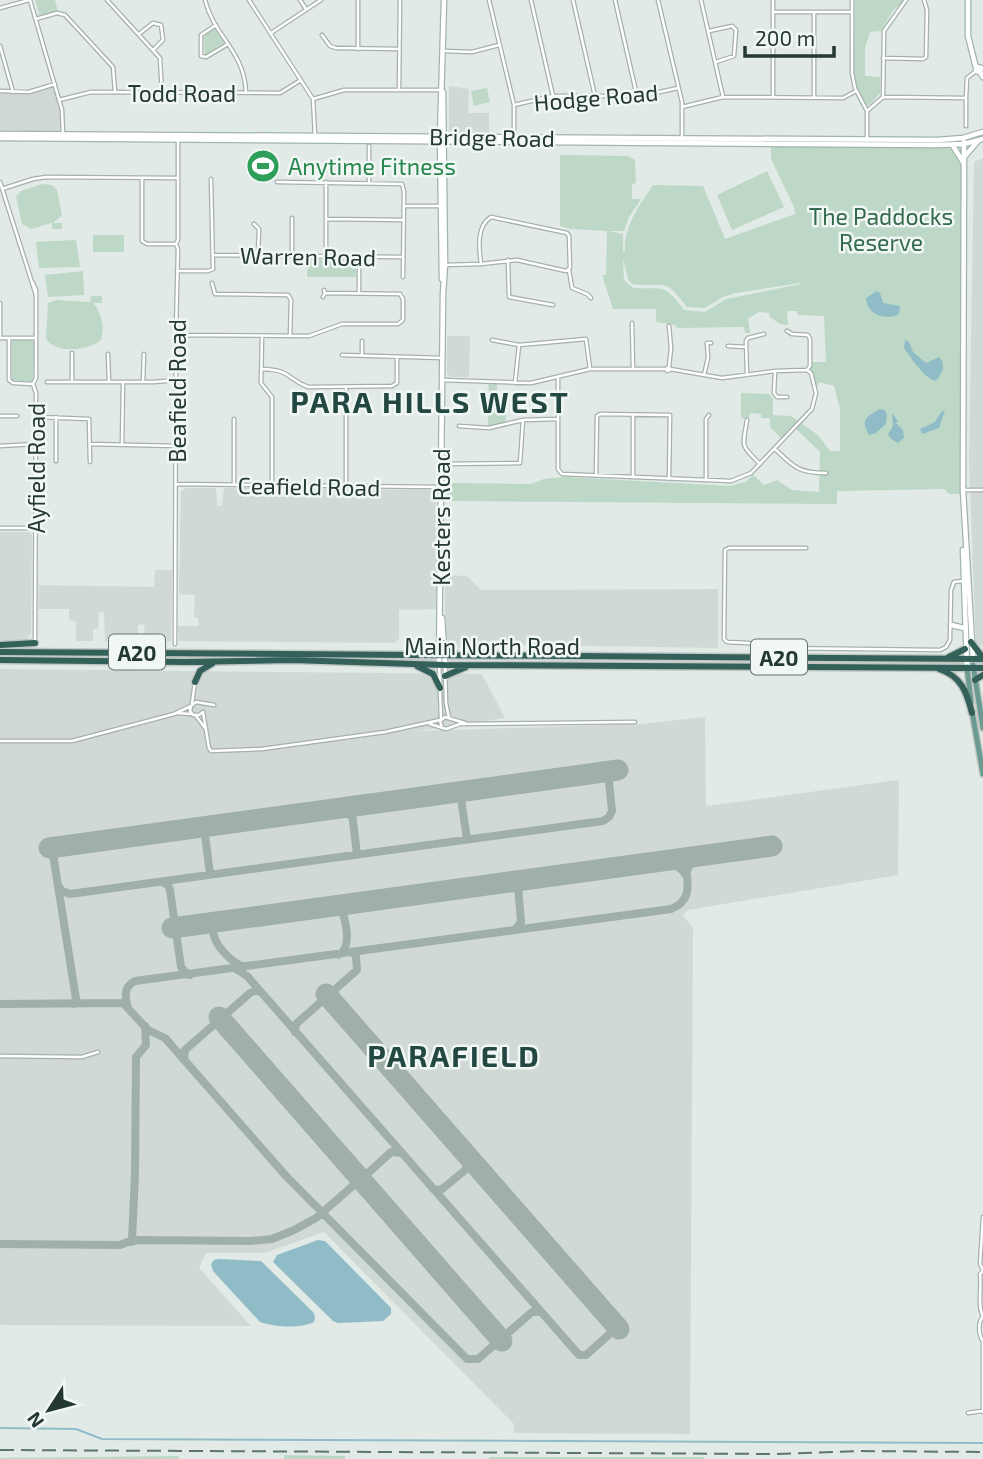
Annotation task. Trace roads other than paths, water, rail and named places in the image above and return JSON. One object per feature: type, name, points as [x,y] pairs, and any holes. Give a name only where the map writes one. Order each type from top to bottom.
[{"type":"highway","points":[[971,642],[983,658]]},
{"type":"highway","points":[[0,645],[35,643]]},
{"type":"highway","points":[[421,654],[441,644],[447,650],[460,654]]},
{"type":"highway","points":[[948,658],[965,649]]},
{"type":"highway","name":"Main North Road","points":[[0,652],[983,658]]},
{"type":"highway","name":"Main North Road","points":[[0,660],[983,668]]},
{"type":"highway","points":[[195,683],[202,668],[215,662]]},
{"type":"highway","points":[[185,663],[191,664],[194,669],[195,683]]},
{"type":"highway","points":[[414,664],[433,674],[440,688]]},
{"type":"highway","points":[[445,676],[471,665]]},
{"type":"highway","points":[[930,667],[945,671],[958,680],[965,690],[972,713]]},
{"type":"highway","points":[[975,680],[983,675]]},
{"type":"main road","name":"Kesters Road","points":[[442,665],[444,0]]},
{"type":"main road","points":[[968,0],[970,47],[979,71]]},
{"type":"main road","name":"Bridge Road","points":[[867,142],[952,145],[983,132]]},
{"type":"main road","name":"Bridge Road","points":[[0,136],[731,142],[981,140]]},
{"type":"main road","name":"Bridge Road","points":[[315,138],[431,142],[442,139]]},
{"type":"main road","name":"Kesters Road","points":[[442,139],[442,206]]},
{"type":"main road","points":[[964,160],[981,140]]},
{"type":"main road","points":[[963,141],[965,582],[971,642],[969,659],[972,713],[983,774]]},
{"type":"main road","points":[[431,142],[440,151]]},
{"type":"main road","points":[[952,145],[964,160]]},
{"type":"main road","points":[[967,611],[964,628],[965,649],[969,659]]},
{"type":"main road","points":[[951,625],[964,628]]},
{"type":"main road","points":[[970,667],[975,680],[983,728]]},
{"type":"street","points":[[0,8],[29,0],[55,84],[63,136]]},
{"type":"street","points":[[205,0],[208,11],[244,71],[246,93]]},
{"type":"street","points":[[249,0],[313,99],[315,138]]},
{"type":"street","points":[[300,0],[306,10]]},
{"type":"street","points":[[271,33],[321,0]]},
{"type":"street","points":[[358,0],[359,49]]},
{"type":"street","points":[[399,90],[400,0]]},
{"type":"street","points":[[489,0],[514,105],[514,140]]},
{"type":"street","points":[[531,0],[552,96]]},
{"type":"street","points":[[573,0],[595,96]]},
{"type":"street","points":[[615,0],[637,96]]},
{"type":"street","points":[[659,0],[682,107],[682,141]]},
{"type":"street","points":[[701,0],[723,97]]},
{"type":"street","points":[[773,0],[773,97]]},
{"type":"street","points":[[852,0],[852,73],[856,91],[867,111],[867,142]]},
{"type":"street","points":[[883,97],[884,29],[906,0]]},
{"type":"street","points":[[883,58],[926,57],[927,9],[924,0]]},
{"type":"street","points":[[109,1],[161,61],[162,93]]},
{"type":"street","points":[[774,12],[852,12]]},
{"type":"street","points":[[814,12],[814,97]]},
{"type":"street","points":[[36,19],[57,13],[65,15],[111,65],[115,73],[115,92]]},
{"type":"street","points":[[139,34],[152,23],[161,25],[163,38],[153,50]]},
{"type":"street","points":[[216,25],[201,36],[201,56],[205,58],[228,44]]},
{"type":"street","points":[[709,31],[732,26],[736,30],[734,56],[716,62]]},
{"type":"street","points":[[322,35],[334,48],[399,49]]},
{"type":"street","points":[[444,51],[472,52],[500,45]]},
{"type":"street","points":[[0,46],[13,92]]},
{"type":"street","points":[[966,127],[967,78],[979,71]]},
{"type":"street","name":"Todd Road","points":[[59,100],[84,93],[115,92],[282,93],[301,80]]},
{"type":"street","points":[[0,91],[29,92],[55,84]]},
{"type":"street","name":"Hodge Road","points":[[514,105],[552,96],[637,96],[678,89]]},
{"type":"street","points":[[313,99],[344,90],[443,91]]},
{"type":"street","points":[[682,107],[723,97],[843,98],[856,91]]},
{"type":"street","points":[[867,111],[883,97],[966,98]]},
{"type":"street","name":"Beafield Road","points":[[175,645],[176,339],[179,335],[176,330],[178,137]]},
{"type":"street","points":[[369,146],[369,182]]},
{"type":"street","points":[[2,189],[46,177],[178,178]]},
{"type":"street","points":[[142,178],[142,241],[147,244],[176,244]]},
{"type":"street","points":[[177,271],[211,270],[211,179]]},
{"type":"street","name":"Ayfield Road","points":[[0,182],[36,289],[36,378],[33,384],[37,393],[35,643]]},
{"type":"street","points":[[277,182],[403,182],[403,277]]},
{"type":"street","points":[[326,183],[326,256]]},
{"type":"street","points":[[404,206],[442,206]]},
{"type":"street","points":[[481,264],[481,228],[485,220],[494,216],[567,233],[572,288],[587,293],[591,298]]},
{"type":"street","points":[[292,218],[292,256]]},
{"type":"street","points":[[326,219],[404,220]]},
{"type":"street","points":[[254,224],[259,229],[258,255]]},
{"type":"street","name":"Warren Road","points":[[213,255],[403,257]]},
{"type":"street","points":[[359,256],[359,293]]},
{"type":"street","points":[[443,265],[508,260],[562,271],[569,270]]},
{"type":"street","points":[[508,260],[509,297],[553,305]]},
{"type":"street","points":[[212,283],[215,294],[288,295],[291,300],[290,336]]},
{"type":"street","points":[[400,294],[405,288]]},
{"type":"street","points":[[324,294],[400,294]]},
{"type":"street","points":[[179,335],[315,335],[342,324],[401,323],[403,299],[400,294]]},
{"type":"street","points":[[0,303],[0,338],[37,338]]},
{"type":"street","points":[[632,323],[633,368]]},
{"type":"street","points":[[322,324],[326,330]]},
{"type":"street","points":[[668,368],[671,348],[669,326]]},
{"type":"street","points":[[787,331],[808,335],[810,366],[807,370]]},
{"type":"street","points":[[747,375],[748,338],[764,334]]},
{"type":"street","points":[[262,336],[261,383],[272,397],[272,485]]},
{"type":"street","points":[[9,338],[9,380],[13,383],[33,384]]},
{"type":"street","points":[[492,340],[519,345],[586,340],[590,369]]},
{"type":"street","points":[[362,341],[362,355]]},
{"type":"street","points":[[704,375],[708,358],[707,343],[711,343]]},
{"type":"street","points":[[515,383],[519,345]]},
{"type":"street","points":[[728,346],[746,346]]},
{"type":"street","points":[[72,353],[75,362],[72,382]]},
{"type":"street","points":[[108,354],[108,382]]},
{"type":"street","points":[[144,354],[144,382]]},
{"type":"street","points":[[342,355],[442,358]]},
{"type":"street","points":[[262,369],[285,371],[300,384],[308,387],[392,386],[397,383],[397,356]]},
{"type":"street","points":[[101,362],[108,361]]},
{"type":"street","points":[[137,361],[144,362]]},
{"type":"street","points":[[442,380],[531,383],[590,369],[668,368],[722,378],[807,370],[811,373],[816,393],[815,404],[775,449],[742,478],[731,481],[596,476],[560,472],[558,378]]},
{"type":"street","points":[[775,371],[774,393],[777,397],[787,397]]},
{"type":"street","points":[[47,382],[177,380]]},
{"type":"street","points":[[122,444],[123,382]]},
{"type":"street","points":[[346,387],[346,486]]},
{"type":"street","points":[[633,415],[633,477]]},
{"type":"street","points":[[596,476],[597,416],[670,415],[669,479]]},
{"type":"street","points":[[706,480],[706,419],[709,415]]},
{"type":"street","points":[[0,416],[17,416]]},
{"type":"street","points":[[36,417],[89,419],[90,462]]},
{"type":"street","points":[[56,417],[56,461]]},
{"type":"street","points":[[234,419],[234,485]]},
{"type":"street","points":[[459,426],[489,428],[523,420],[558,419]]},
{"type":"street","points":[[441,464],[520,463],[523,420]]},
{"type":"street","points":[[747,421],[743,443],[748,453],[760,464]]},
{"type":"street","points":[[0,446],[36,444]]},
{"type":"street","points":[[90,444],[177,446]]},
{"type":"street","points":[[775,449],[803,472],[826,473]]},
{"type":"street","name":"Ceafield Road","points":[[176,484],[441,487]]},
{"type":"street","points":[[963,490],[983,490]]},
{"type":"street","points":[[0,528],[35,528]]},
{"type":"street","points":[[806,548],[725,550],[724,639],[727,642],[778,648],[940,650],[946,647],[950,640],[951,590],[954,583],[965,582]]},
{"type":"street","name":"Kesters Road","points":[[442,665],[452,726]]},
{"type":"street","name":"Kesters Road","points":[[442,665],[442,728]]},
{"type":"street","points":[[195,683],[196,698],[203,711],[211,751],[262,749],[385,732],[450,718],[472,724]]},
{"type":"street","points":[[195,683],[191,705],[194,715],[202,722],[206,731]]},
{"type":"street","points":[[0,741],[72,741],[174,714],[191,705],[214,705],[194,715],[174,714]]},
{"type":"street","points":[[427,724],[447,729],[472,724],[635,722]]},
{"type":"street","points":[[0,1056],[82,1057],[97,1052]]},
{"type":"street","points":[[968,1413],[983,1412],[983,1341],[979,1334],[983,1316],[979,1305],[982,1299],[980,1275],[983,1270],[980,1264],[983,1217]]},
{"type":"water","points":[[877,291],[883,303],[900,306],[899,314],[888,317],[878,315],[870,309],[866,298]]},
{"type":"water","points":[[905,340],[909,342],[913,352],[926,363],[939,357],[943,366],[936,381],[914,362],[904,348]]},
{"type":"water","points":[[880,409],[887,414],[886,424],[876,433],[869,435],[866,419]]},
{"type":"water","points":[[945,410],[939,428],[922,434],[920,429],[935,422]]},
{"type":"water","points":[[892,413],[903,430],[904,438],[898,443],[888,434],[893,426]]},
{"type":"water","points":[[318,1240],[325,1241],[391,1308],[391,1314],[383,1321],[333,1321],[273,1262],[277,1255]]},
{"type":"water","points":[[219,1259],[261,1261],[313,1312],[314,1322],[287,1327],[260,1322],[213,1271],[211,1264]]},
{"type":"waterway","points":[[0,1428],[76,1429],[102,1439],[983,1443]]},
{"type":"railway","points":[[0,1450],[777,1454],[858,1451],[983,1452]]},
{"type":"place","name":"Anytime Fitness","points":[[263,166]]},
{"type":"district","name":"PARA HILLS WEST","points":[[430,401]]},
{"type":"district","name":"PARAFIELD","points":[[454,1055]]},
{"type":"park label","name":"The Paddocks Reserve","points":[[881,229]]}]
